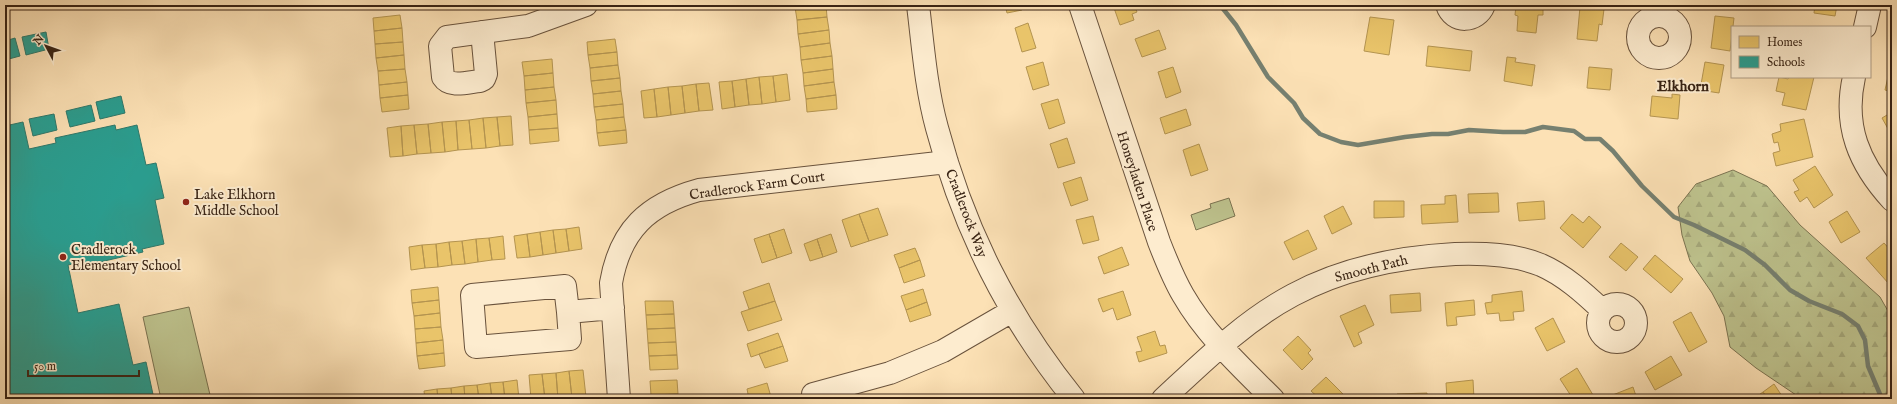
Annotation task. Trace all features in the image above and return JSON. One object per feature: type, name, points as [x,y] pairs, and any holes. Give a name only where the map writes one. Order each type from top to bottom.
[{"type":"street","points":[[482,32],[528,26],[586,5]]},
{"type":"street","name":"Cradlerock Way","points":[[918,5],[929,89],[936,127],[973,234],[996,283],[1012,311],[1045,362],[1074,399]]},
{"type":"street","name":"Honeyladen Place","points":[[1080,5],[1161,248],[1184,296],[1221,346],[1273,399]]},
{"type":"street","points":[[1447,5],[1453,15],[1464,20],[1475,17],[1481,12],[1484,5]]},
{"type":"street","points":[[1865,26],[1870,5]]},
{"type":"street","points":[[1854,78],[1850,111],[1852,132],[1859,152],[1869,171],[1892,200]]},
{"type":"street","name":"Cradlerock Farm Court","points":[[619,399],[611,283],[614,265],[627,236],[648,213],[662,203],[699,190],[947,162]]},
{"type":"street","name":"Smooth Path","points":[[1163,399],[1221,346],[1272,308],[1312,286],[1358,268],[1412,257],[1482,253],[1520,259],[1541,265],[1558,274],[1579,289],[1602,310]]},
{"type":"street","points":[[565,286],[568,312],[570,339],[476,347],[472,295],[565,286]]},
{"type":"street","points":[[568,312],[613,308]]},
{"type":"street","points":[[814,399],[813,394],[854,391],[890,373],[943,351],[1012,311]]},
{"type":"green space","points":[[1733,170],[1767,186],[1800,225],[1880,297],[1892,318],[1892,399],[1802,399],[1756,368],[1730,347],[1724,316],[1712,293],[1690,261],[1682,235],[1678,207],[1696,184]]},
{"type":"green space","points":[[1229,198],[1235,216],[1196,230],[1191,215],[1211,208],[1210,204]]},
{"type":"green space","points":[[189,307],[211,399],[161,399],[143,317]]},
{"type":"building: Homes","points":[[826,5],[827,17],[797,20],[795,7]]},
{"type":"building: Homes","points":[[1005,5],[1021,5],[1022,10],[1007,13]]},
{"type":"building: Homes","points":[[1113,5],[1134,5],[1137,12],[1132,14],[1134,20],[1120,25]]},
{"type":"building: Homes","points":[[1516,5],[1543,5],[1543,15],[1538,15],[1536,33],[1517,31],[1518,16],[1515,15]]},
{"type":"building: Homes","points":[[1815,5],[1837,5],[1835,16],[1814,13]]},
{"type":"building: Homes","points":[[1580,7],[1604,9],[1602,25],[1599,24],[1597,41],[1577,39]]},
{"type":"building: Homes","points":[[400,15],[402,28],[374,31],[373,18]]},
{"type":"building: Homes","points":[[1715,16],[1734,18],[1733,26],[1731,26],[1730,51],[1711,48]]},
{"type":"building: Homes","points":[[827,17],[829,30],[798,34],[797,20]]},
{"type":"building: Homes","points":[[1370,17],[1394,20],[1389,55],[1364,51]]},
{"type":"building: Homes","points":[[1028,23],[1036,48],[1022,52],[1015,28]]},
{"type":"building: Homes","points":[[402,28],[403,42],[375,44],[374,31]]},
{"type":"building: Homes","points":[[829,30],[830,43],[800,47],[798,34]]},
{"type":"building: Homes","points":[[1159,30],[1166,49],[1142,57],[1135,39]]},
{"type":"building: Homes","points":[[615,39],[617,52],[588,55],[587,42]]},
{"type":"building: Homes","points":[[403,42],[404,55],[376,58],[375,44]]},
{"type":"building: Homes","points":[[830,43],[832,56],[801,60],[800,47]]},
{"type":"building: Homes","points":[[1428,46],[1472,51],[1470,71],[1426,66]]},
{"type":"building: Homes","points":[[617,52],[618,65],[590,68],[588,55]]},
{"type":"building: Homes","points":[[404,55],[405,69],[378,71],[376,58]]},
{"type":"building: Homes","points":[[832,56],[833,69],[803,73],[801,60]]},
{"type":"building: Homes","points":[[1507,57],[1516,58],[1515,62],[1535,65],[1532,86],[1504,81]]},
{"type":"building: Homes","points":[[552,59],[553,73],[524,76],[522,62]]},
{"type":"building: Homes","points":[[1892,59],[1892,92],[1885,90]]},
{"type":"building: Homes","points":[[1043,62],[1049,85],[1033,90],[1026,67]]},
{"type":"building: Homes","points":[[1705,62],[1724,65],[1719,93],[1700,90]]},
{"type":"building: Homes","points":[[618,65],[620,78],[591,81],[590,68]]},
{"type":"building: Homes","points":[[1173,67],[1181,92],[1166,98],[1158,72]]},
{"type":"building: Homes","points":[[1589,67],[1612,69],[1610,90],[1587,88]]},
{"type":"building: Homes","points":[[405,69],[407,82],[379,85],[378,71]]},
{"type":"building: Homes","points":[[833,69],[834,82],[804,86],[803,73]]},
{"type":"building: Homes","points":[[553,73],[554,87],[525,90],[524,76]]},
{"type":"building: Homes","points":[[787,74],[790,100],[776,102],[773,76]]},
{"type":"building: Homes","points":[[773,76],[776,102],[762,104],[759,77]]},
{"type":"building: Homes","points":[[759,77],[762,104],[749,105],[746,79]]},
{"type":"building: Homes","points":[[620,78],[621,91],[593,94],[591,81]]},
{"type":"building: Homes","points":[[1779,78],[1814,78],[1806,110],[1782,105],[1785,93],[1776,91]]},
{"type":"building: Homes","points":[[746,79],[749,105],[735,107],[732,81]]},
{"type":"building: Homes","points":[[732,81],[735,107],[722,109],[719,82]]},
{"type":"building: Homes","points":[[407,82],[408,95],[380,98],[379,85]]},
{"type":"building: Homes","points":[[834,82],[836,95],[806,99],[804,86]]},
{"type":"building: Homes","points":[[709,83],[713,110],[699,111],[696,84]]},
{"type":"building: Homes","points":[[696,84],[699,111],[685,113],[682,86]]},
{"type":"building: Homes","points":[[682,86],[685,113],[671,115],[668,87]]},
{"type":"building: Homes","points":[[554,87],[556,100],[526,103],[525,90]]},
{"type":"building: Homes","points":[[668,87],[671,115],[657,117],[654,89]]},
{"type":"building: Homes","points":[[654,89],[657,117],[644,118],[641,91]]},
{"type":"building: Homes","points":[[621,91],[623,104],[594,107],[593,94]]},
{"type":"building: Homes","points":[[1672,94],[1680,95],[1678,119],[1650,116],[1652,96],[1672,98]]},
{"type":"building: Homes","points":[[408,95],[409,109],[382,112],[380,98]]},
{"type":"building: Homes","points":[[836,95],[837,109],[807,112],[806,99]]},
{"type":"building: Homes","points":[[1058,99],[1065,123],[1049,129],[1041,104]]},
{"type":"building: Homes","points":[[556,100],[557,114],[528,117],[526,103]]},
{"type":"building: Homes","points":[[623,104],[624,117],[596,120],[594,107]]},
{"type":"building: Homes","points":[[1186,109],[1191,125],[1165,134],[1160,118]]},
{"type":"building: Homes","points":[[1892,112],[1892,136],[1882,118]]},
{"type":"building: Homes","points":[[557,114],[558,128],[529,130],[528,117]]},
{"type":"building: Homes","points":[[511,116],[513,145],[500,146],[497,117]]},
{"type":"building: Homes","points":[[497,117],[500,146],[486,148],[483,118]]},
{"type":"building: Homes","points":[[624,117],[626,130],[597,133],[596,120]]},
{"type":"building: Homes","points":[[483,118],[486,148],[472,149],[469,120]]},
{"type":"building: Homes","points":[[1804,119],[1813,157],[1776,166],[1773,153],[1780,151],[1778,142],[1774,143],[1772,134],[1781,131],[1780,124]]},
{"type":"building: Homes","points":[[469,120],[472,149],[458,150],[456,121]]},
{"type":"building: Homes","points":[[456,121],[458,150],[445,152],[442,122]]},
{"type":"building: Homes","points":[[442,122],[445,152],[431,153],[428,124]]},
{"type":"building: Homes","points":[[428,124],[431,153],[417,154],[414,125]]},
{"type":"building: Homes","points":[[414,125],[417,154],[403,156],[401,126]]},
{"type":"building: Homes","points":[[401,126],[403,156],[390,157],[387,128]]},
{"type":"building: Homes","points":[[558,128],[559,141],[530,144],[529,130]]},
{"type":"building: Homes","points":[[626,130],[627,143],[599,146],[597,133]]},
{"type":"building: Homes","points":[[1067,138],[1075,163],[1058,168],[1050,144]]},
{"type":"building: Homes","points":[[1199,144],[1208,170],[1191,176],[1183,150]]},
{"type":"building: Homes","points":[[1815,166],[1833,195],[1814,208],[1807,197],[1800,202],[1794,192],[1799,190],[1793,180]]},
{"type":"building: Homes","points":[[1081,177],[1088,200],[1071,206],[1063,183]]},
{"type":"building: Homes","points":[[1498,193],[1499,212],[1469,213],[1468,194]]},
{"type":"building: Homes","points":[[1456,195],[1458,222],[1422,224],[1421,205],[1445,204],[1445,196]]},
{"type":"building: Homes","points":[[1374,201],[1404,201],[1404,217],[1374,218]]},
{"type":"building: Homes","points":[[1544,201],[1545,219],[1519,221],[1517,203]]},
{"type":"building: Homes","points":[[1343,206],[1352,224],[1332,234],[1324,216]]},
{"type":"building: Homes","points":[[878,208],[888,235],[869,241],[859,214]]},
{"type":"building: Homes","points":[[1847,211],[1860,232],[1841,243],[1829,222]]},
{"type":"building: Homes","points":[[859,214],[869,241],[851,247],[842,220]]},
{"type":"building: Homes","points":[[1572,214],[1583,223],[1589,216],[1601,227],[1583,248],[1560,228]]},
{"type":"building: Homes","points":[[1093,216],[1099,240],[1083,244],[1076,220]]},
{"type":"building: Homes","points":[[579,227],[582,249],[569,251],[566,229]]},
{"type":"building: Homes","points":[[566,229],[569,251],[556,253],[553,230]]},
{"type":"building: Homes","points":[[784,229],[792,253],[777,258],[769,234]]},
{"type":"building: Homes","points":[[553,230],[556,253],[543,255],[540,232]]},
{"type":"building: Homes","points":[[1308,230],[1317,249],[1293,260],[1284,242]]},
{"type":"building: Homes","points":[[540,232],[543,255],[530,257],[527,234]]},
{"type":"building: Homes","points":[[527,234],[530,257],[517,258],[514,236]]},
{"type":"building: Homes","points":[[769,234],[777,258],[762,263],[754,239]]},
{"type":"building: Homes","points":[[831,234],[837,252],[823,257],[817,239]]},
{"type":"building: Homes","points":[[503,236],[505,259],[492,260],[489,238]]},
{"type":"building: Homes","points":[[489,238],[492,260],[478,262],[476,239]]},
{"type":"building: Homes","points":[[476,239],[478,262],[465,264],[462,241]]},
{"type":"building: Homes","points":[[817,239],[823,257],[810,261],[804,244]]},
{"type":"building: Homes","points":[[462,241],[465,264],[452,265],[449,242]]},
{"type":"building: Homes","points":[[449,242],[452,265],[438,267],[436,244]]},
{"type":"building: Homes","points":[[1621,243],[1638,257],[1626,271],[1609,257]]},
{"type":"building: Homes","points":[[1884,243],[1892,252],[1892,281],[1889,284],[1866,258]]},
{"type":"building: Homes","points":[[436,244],[438,267],[425,268],[422,245]]},
{"type":"building: Homes","points":[[422,245],[425,268],[411,270],[409,247]]},
{"type":"building: Homes","points":[[1122,247],[1129,265],[1104,274],[1098,257]]},
{"type":"building: Homes","points":[[915,248],[920,260],[899,268],[894,255]]},
{"type":"building: Homes","points":[[1655,255],[1683,279],[1671,293],[1643,269]]},
{"type":"building: Homes","points":[[920,260],[925,276],[904,283],[899,268]]},
{"type":"building: Homes","points":[[769,283],[775,301],[749,309],[743,292]]},
{"type":"building: Homes","points":[[438,287],[439,300],[412,303],[411,290]]},
{"type":"building: Homes","points":[[923,289],[927,302],[906,310],[901,296]]},
{"type":"building: Homes","points":[[1123,291],[1131,315],[1117,320],[1113,308],[1103,312],[1098,299]]},
{"type":"building: Homes","points":[[1522,291],[1524,311],[1513,312],[1514,320],[1500,321],[1499,313],[1487,314],[1485,303],[1492,302],[1492,295]]},
{"type":"building: Homes","points":[[1420,293],[1421,311],[1391,313],[1390,295]]},
{"type":"building: Homes","points":[[439,300],[440,313],[414,316],[412,303]]},
{"type":"building: Homes","points":[[1474,300],[1475,315],[1456,317],[1457,325],[1447,326],[1445,303]]},
{"type":"building: Homes","points":[[645,301],[673,301],[674,314],[646,315]]},
{"type":"building: Homes","points":[[775,301],[782,320],[748,331],[741,312]]},
{"type":"building: Homes","points":[[927,302],[931,315],[910,322],[906,310]]},
{"type":"building: Homes","points":[[1365,305],[1374,325],[1358,333],[1362,343],[1354,347],[1340,316]]},
{"type":"building: Homes","points":[[1691,312],[1707,342],[1689,352],[1673,322]]},
{"type":"building: Homes","points":[[440,313],[441,327],[415,329],[414,316]]},
{"type":"building: Homes","points":[[674,314],[675,328],[647,329],[646,315]]},
{"type":"building: Homes","points":[[1553,318],[1565,342],[1547,351],[1535,328]]},
{"type":"building: Homes","points":[[441,327],[443,340],[416,343],[415,329]]},
{"type":"building: Homes","points":[[675,328],[676,342],[648,343],[647,329]]},
{"type":"building: Homes","points":[[1155,331],[1160,346],[1165,345],[1167,353],[1139,362],[1136,352],[1142,351],[1137,337]]},
{"type":"building: Homes","points":[[778,333],[783,346],[751,357],[747,344]]},
{"type":"building: Homes","points":[[1298,336],[1311,350],[1308,353],[1313,359],[1302,370],[1283,350]]},
{"type":"building: Homes","points":[[443,340],[444,353],[417,356],[416,343]]},
{"type":"building: Homes","points":[[676,342],[677,355],[649,356],[648,343]]},
{"type":"building: Homes","points":[[783,346],[788,361],[765,368],[759,354]]},
{"type":"building: Homes","points":[[444,353],[445,366],[419,369],[417,356]]},
{"type":"building: Homes","points":[[677,355],[678,369],[650,370],[649,356]]},
{"type":"building: Homes","points":[[1671,356],[1682,375],[1655,390],[1645,372]]},
{"type":"building: Homes","points":[[1577,368],[1593,395],[1588,399],[1573,399],[1560,379]]},
{"type":"building: Homes","points":[[583,370],[586,397],[572,398],[569,371]]},
{"type":"building: Homes","points":[[569,371],[572,398],[558,399],[556,373]]},
{"type":"building: Homes","points":[[556,373],[558,399],[545,399],[542,374]]},
{"type":"building: Homes","points":[[542,374],[545,399],[531,399],[529,375]]},
{"type":"building: Homes","points":[[1326,377],[1343,394],[1338,399],[1320,399],[1311,391]]},
{"type":"building: Homes","points":[[517,380],[519,399],[505,399],[503,382]]},
{"type":"building: Homes","points":[[677,380],[678,394],[651,395],[650,381]]},
{"type":"building: Homes","points":[[1473,380],[1474,399],[1447,399],[1446,383]]},
{"type":"building: Homes","points":[[503,382],[505,399],[492,399],[490,383]]},
{"type":"building: Homes","points":[[490,383],[492,399],[479,399],[477,385]]},
{"type":"building: Homes","points":[[767,383],[771,397],[763,399],[749,399],[747,389]]},
{"type":"building: Homes","points":[[1774,384],[1784,399],[1768,399],[1763,392]]},
{"type":"building: Homes","points":[[477,385],[479,399],[465,399],[464,386]]},
{"type":"building: Homes","points":[[464,386],[465,399],[452,399],[451,388]]},
{"type":"building: Homes","points":[[1633,387],[1637,399],[1605,399],[1605,398]]},
{"type":"building: Homes","points":[[451,388],[452,399],[438,399],[437,389]]},
{"type":"building: Homes","points":[[437,389],[438,399],[425,399],[424,391]]},
{"type":"building: Homes","points":[[1763,392],[1768,399],[1753,399]]},
{"type":"building: Homes","points":[[1427,393],[1427,399],[1397,399],[1397,394]]},
{"type":"building: Homes","points":[[678,394],[678,399],[651,399],[651,395]]},
{"type":"building: Schools","points":[[46,32],[49,49],[26,55],[22,37]]},
{"type":"building: Schools","points":[[15,38],[20,56],[5,60],[5,41]]},
{"type":"building: Schools","points":[[121,96],[125,113],[100,119],[96,102]]},
{"type":"building: Schools","points":[[91,105],[95,121],[70,127],[66,111]]},
{"type":"building: Schools","points":[[54,114],[57,130],[33,136],[29,119]]},
{"type":"building: Schools","name":"Cradlerock Elementary School","points":[[23,122],[29,149],[56,143],[55,138],[115,125],[116,130],[137,125],[146,165],[156,163],[164,198],[155,200],[164,244],[142,249],[143,252],[83,266],[82,262],[68,265],[78,313],[119,304],[133,365],[146,362],[154,399],[5,399],[5,126]]},
{"type":"waterway","points":[[1220,5],[1236,25],[1268,77],[1294,103],[1303,118],[1320,134],[1341,142],[1358,145],[1405,137],[1448,134],[1469,130],[1525,132],[1543,127],[1574,131],[1585,139],[1600,139],[1613,151],[1642,186],[1674,217],[1745,250],[1765,265],[1790,290],[1809,301],[1842,314],[1858,326],[1865,340],[1868,366],[1882,399]]},
{"type":"place","name":"Lake Elkhorn Middle School","points":[[186,202]]},
{"type":"place","name":"Cradlerock Elementary School","points":[[63,257]]},
{"type":"district","name":"Elkhorn","points":[[1683,86]]}]
